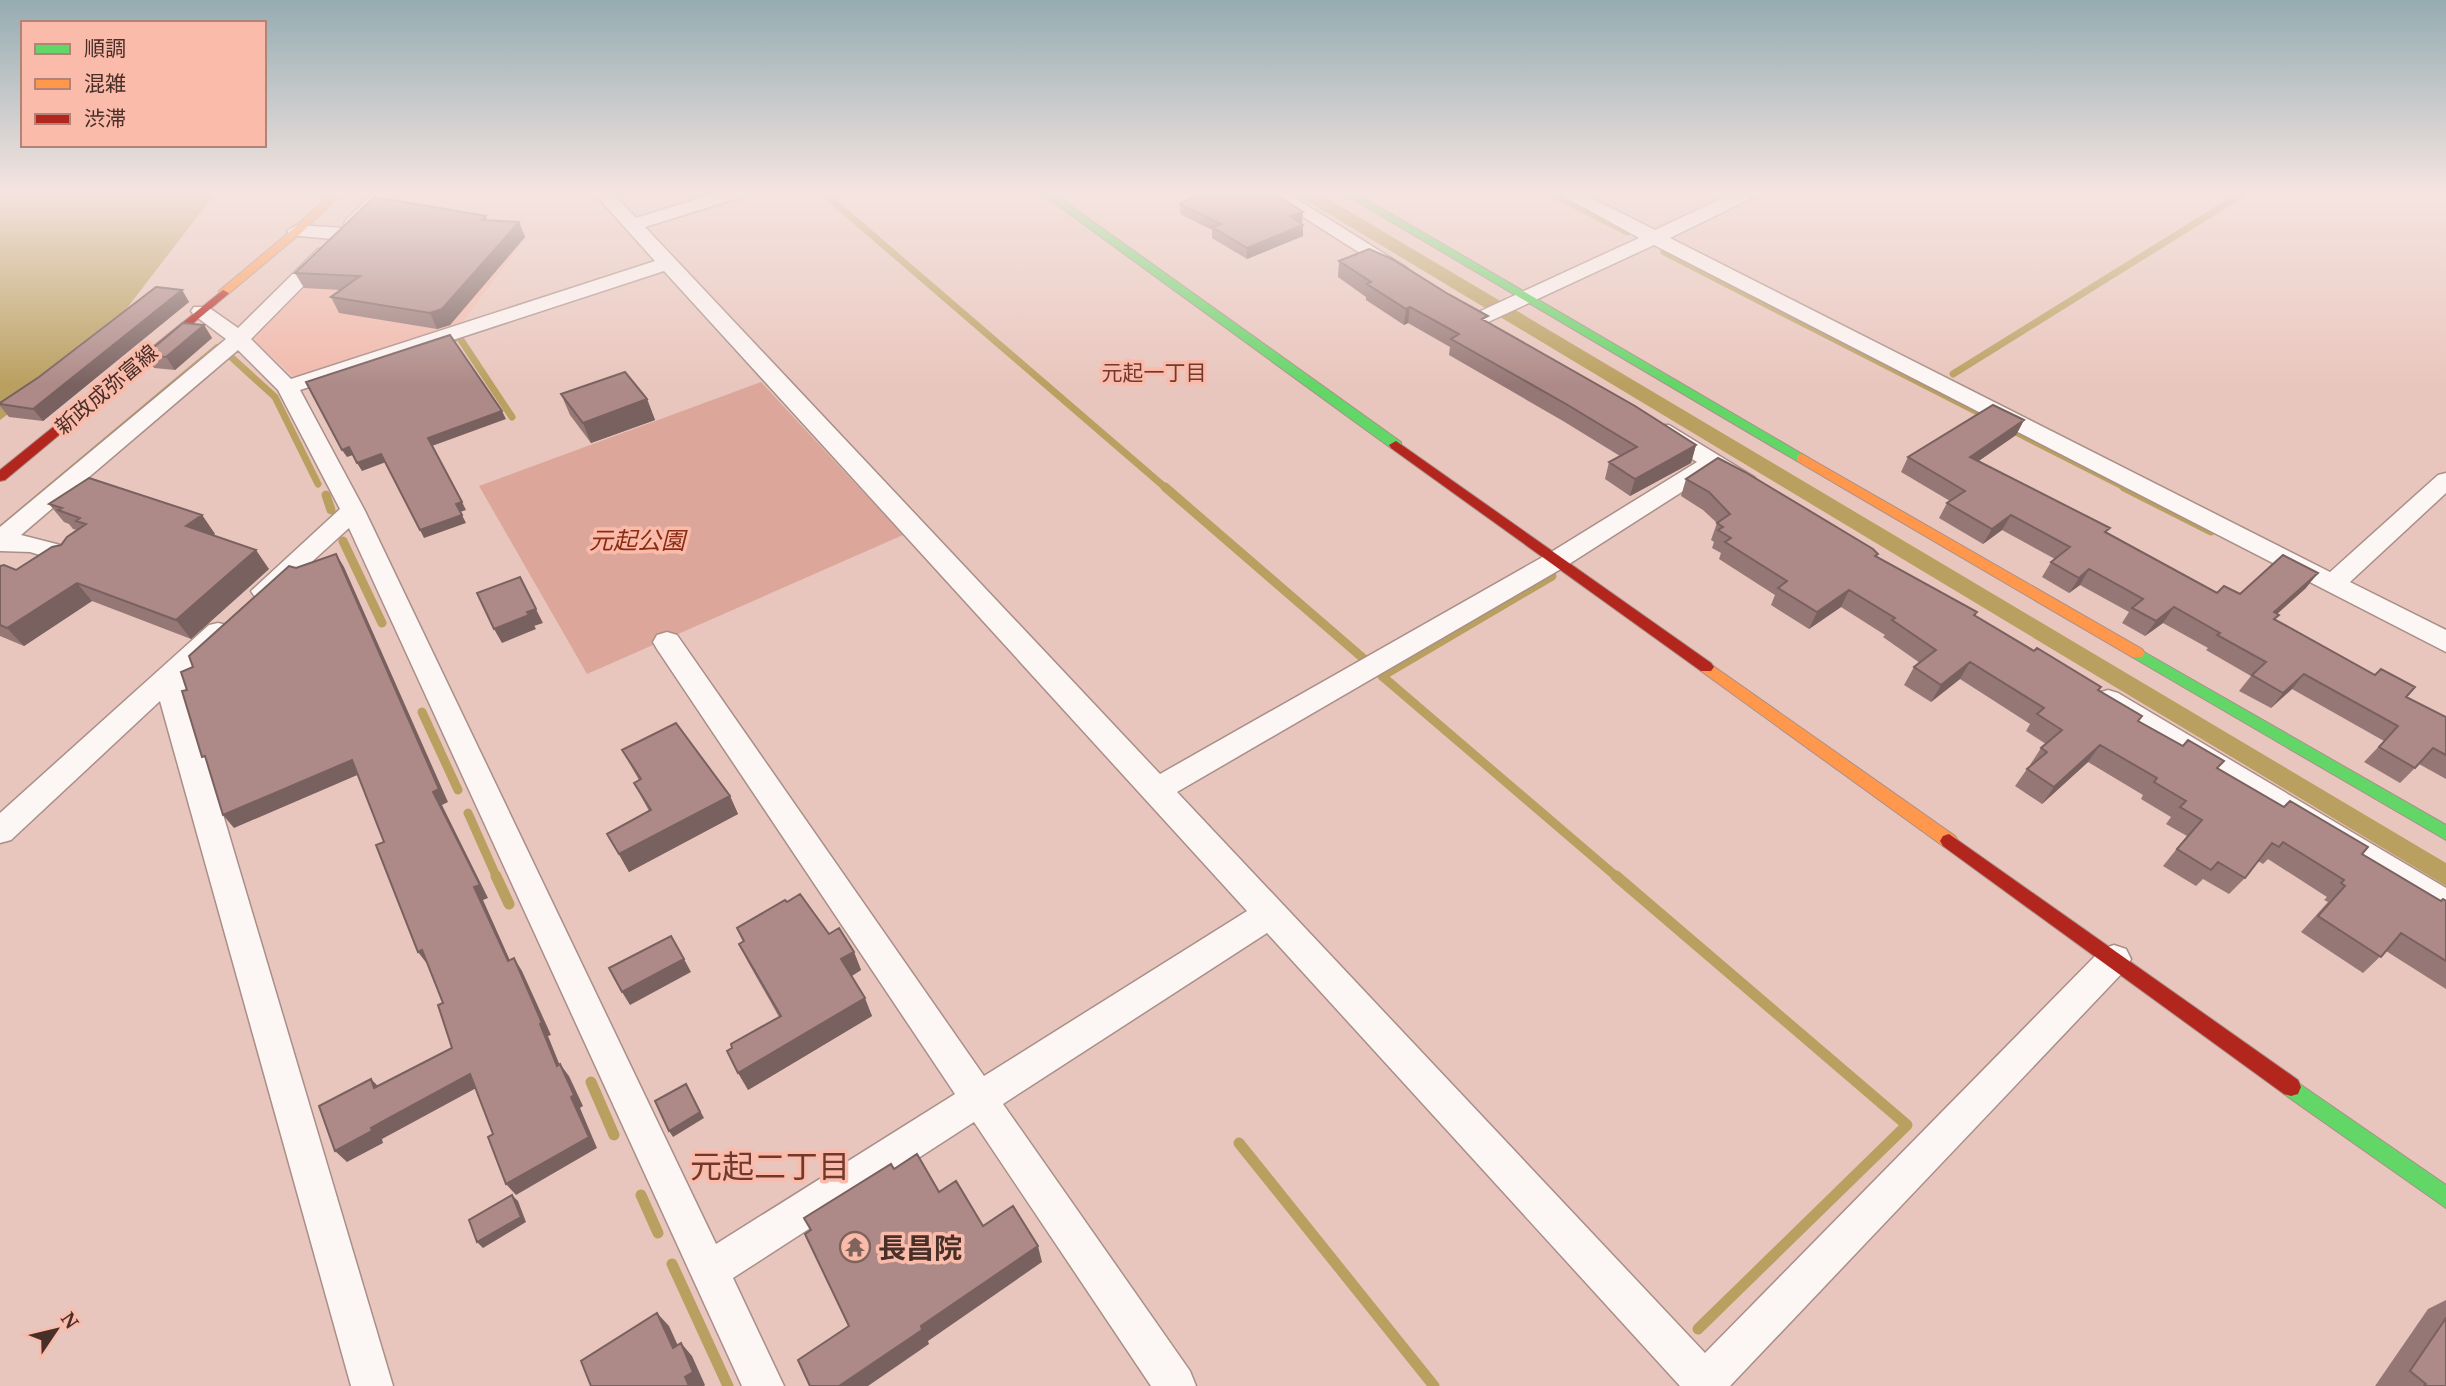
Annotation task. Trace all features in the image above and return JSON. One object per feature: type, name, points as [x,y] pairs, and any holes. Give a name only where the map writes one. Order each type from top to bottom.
[{"type":"street","name":"新政成弥富線","points":[[0,477],[268,256]]},
{"type":"street","points":[[0,542],[239,339],[322,256]]},
{"type":"street","points":[[659,256],[1707,1384],[2114,959]]},
{"type":"street","points":[[1133,256],[2446,1198]]},
{"type":"street","points":[[1376,256],[1421,283]]},
{"type":"street","points":[[1450,256],[2446,833]]},
{"type":"street","points":[[1456,304],[1489,322],[1523,300],[1617,256]]},
{"type":"street","points":[[1689,256],[2446,642]]},
{"type":"street","points":[[287,387],[666,264]]},
{"type":"street","points":[[201,311],[239,339],[287,387],[353,511],[763,1386]]},
{"type":"street","points":[[1643,419],[1760,490]]},
{"type":"street","points":[[1155,791],[1557,560],[1713,462]]},
{"type":"street","points":[[2332,584],[2446,480]]},
{"type":"street","points":[[0,831],[353,511]]},
{"type":"street","points":[[0,542],[32,544],[67,555]]},
{"type":"street","points":[[667,642],[1175,1386]]},
{"type":"street","points":[[168,678],[372,1386]]},
{"type":"street","points":[[2092,691],[2446,904]]},
{"type":"street","points":[[709,1271],[1270,914]]},
{"type":"shaded area","points":[[0,256],[167,256],[124,312],[42,389],[0,420]]},
{"type":"shaded area","points":[[329,256],[513,256],[463,321],[434,331],[435,333],[306,375],[293,376],[248,335]]},
{"type":"shaded area","points":[[1398,256],[1424,256],[2446,863],[2446,886]]},
{"type":"shaded area","points":[[216,344],[221,344],[0,532],[0,525]]},
{"type":"green space","name":"元起公園","points":[[761,382],[903,535],[587,674],[479,486]]},
{"type":"building","points":[[313,256],[489,256],[442,309],[430,313],[331,297],[360,276],[295,273]]},
{"type":"building","points":[[1352,256],[1384,256],[1392,259],[1488,316],[1482,319],[1635,406],[1696,445],[1635,479],[1609,462],[1637,447],[1451,339],[1459,334],[1410,307],[1406,309],[1367,284],[1371,282],[1339,261]]},
{"type":"building","points":[[156,287],[182,290],[33,409],[0,404],[39,377]]},
{"type":"building","points":[[183,323],[204,325],[166,357],[145,355]]},
{"type":"building","points":[[450,335],[502,411],[428,438],[462,502],[456,504],[462,515],[420,530],[381,454],[357,463],[349,447],[342,450],[306,382]]},
{"type":"building","points":[[625,372],[647,399],[583,423],[561,394]]},
{"type":"building","points":[[1993,405],[2024,420],[1970,457],[2110,528],[2105,532],[2217,593],[2224,586],[2240,594],[2283,555],[2318,573],[2274,612],[2279,615],[2274,619],[2375,675],[2381,669],[2415,687],[2406,697],[2446,717],[2446,755],[2433,748],[2415,768],[2379,747],[2398,726],[2304,674],[2283,693],[2252,675],[2266,662],[2174,607],[2156,621],[2132,608],[2143,599],[2089,569],[2079,578],[2051,562],[2070,547],[2011,515],[1992,529],[1947,503],[1965,491],[1908,457]]},
{"type":"building","points":[[1718,458],[1873,549],[1878,554],[1875,556],[1977,612],[1974,615],[2034,651],[2037,648],[2101,687],[2098,690],[2142,716],[2138,721],[2183,746],[2188,740],[2224,761],[2217,768],[2284,807],[2290,801],[2368,847],[2362,854],[2441,901],[2446,901],[2446,961],[2401,933],[2381,957],[2318,916],[2345,886],[2341,883],[2344,880],[2283,842],[2279,847],[2272,843],[2245,878],[2218,862],[2211,870],[2177,849],[2202,820],[2180,807],[2186,801],[2154,782],[2157,778],[2100,745],[2054,787],[2027,769],[2047,752],[2041,748],[2062,730],[2037,714],[2044,708],[1970,662],[1941,685],[1914,667],[1936,650],[1892,620],[1895,618],[1849,590],[1817,612],[1778,588],[1787,581],[1725,542],[1731,538],[1718,530],[1723,527],[1717,523],[1730,514],[1709,492],[1686,479]]},
{"type":"building","points":[[89,478],[202,515],[186,526],[256,550],[176,620],[77,583],[7,628],[0,625],[0,566],[16,570],[52,547],[61,545],[67,537],[86,524],[76,521],[80,518],[58,510],[62,508],[49,504]]},
{"type":"building","points":[[336,554],[439,789],[433,792],[480,885],[474,887],[508,961],[514,958],[557,1066],[560,1064],[574,1095],[571,1097],[589,1137],[506,1184],[488,1137],[493,1134],[470,1074],[385,1120],[371,1128],[372,1131],[335,1151],[319,1106],[371,1079],[374,1088],[452,1048],[438,1005],[443,1003],[422,950],[418,952],[376,845],[384,842],[352,760],[223,815],[182,691],[187,690],[181,672],[193,667],[189,656],[289,566],[296,568]]},
{"type":"building","points":[[520,577],[536,609],[527,612],[529,615],[494,629],[477,593]]},
{"type":"building","points":[[676,723],[730,796],[619,854],[607,834],[651,810],[634,783],[641,779],[622,750]]},
{"type":"building","points":[[800,894],[829,934],[839,928],[854,952],[841,959],[865,998],[738,1073],[727,1051],[732,1048],[731,1044],[781,1016],[739,944],[744,941],[737,928]]},
{"type":"building","points":[[671,936],[684,959],[622,992],[609,968]]},
{"type":"building","points":[[686,1084],[700,1112],[669,1131],[655,1101]]},
{"type":"building","points":[[917,1154],[939,1192],[956,1181],[983,1226],[1013,1206],[1038,1246],[839,1386],[810,1386],[798,1360],[849,1326],[805,1234],[811,1230],[804,1218],[891,1164],[894,1169]]},
{"type":"building","points":[[512,1195],[521,1217],[477,1242],[469,1220]]},
{"type":"building","points":[[657,1313],[673,1348],[681,1343],[693,1372],[685,1377],[689,1386],[591,1386],[581,1361]]},
{"type":"building","points":[[2446,1318],[2446,1386],[2424,1386],[2426,1384],[2410,1371]]},
{"type":"waterway","points":[[896,256],[1167,489]]},
{"type":"waterway","points":[[1671,256],[1989,418]]},
{"type":"waterway","points":[[1953,374],[2143,256]]},
{"type":"waterway","points":[[448,340],[459,337],[512,417]]},
{"type":"waterway","points":[[230,356],[275,397],[318,484]]},
{"type":"waterway","points":[[2008,428],[2128,489]]},
{"type":"waterway","points":[[1165,487],[1364,659]]},
{"type":"waterway","points":[[2124,487],[2211,531]]},
{"type":"waterway","points":[[326,495],[331,510]]},
{"type":"waterway","points":[[343,541],[382,623]]},
{"type":"waterway","points":[[1552,576],[1382,676],[1618,878]]},
{"type":"waterway","points":[[422,712],[458,790]]},
{"type":"waterway","points":[[468,813],[497,878]]},
{"type":"waterway","points":[[496,876],[509,904]]},
{"type":"waterway","points":[[1616,876],[1907,1125],[1698,1329]]},
{"type":"waterway","points":[[591,1082],[614,1135]]},
{"type":"waterway","points":[[1239,1143],[1434,1386]]},
{"type":"waterway","points":[[641,1195],[658,1233]]},
{"type":"waterway","points":[[672,1264],[728,1386]]},
{"type":"traffic: fast","points":[[1133,256],[1396,445]]},
{"type":"traffic: fast","points":[[1455,256],[1802,458]]},
{"type":"traffic: fast","points":[[2137,653],[2446,833]]},
{"type":"traffic: fast","points":[[2291,1087],[2446,1198]]},
{"type":"traffic: slow","points":[[223,293],[268,256]]},
{"type":"traffic: slow","points":[[1802,458],[2137,653]]},
{"type":"traffic: slow","points":[[1706,667],[1949,841]]},
{"type":"traffic: jam","points":[[0,477],[223,293]]},
{"type":"traffic: jam","points":[[1396,445],[1706,667]]},
{"type":"traffic: jam","points":[[1949,841],[2291,1087]]},
{"type":"place","name":"長昌院","points":[[855,1247]]},
{"type":"district","name":"元起一丁目","points":[[1154,372]]},
{"type":"district","name":"元起二丁目","points":[[770,1165]]}]
